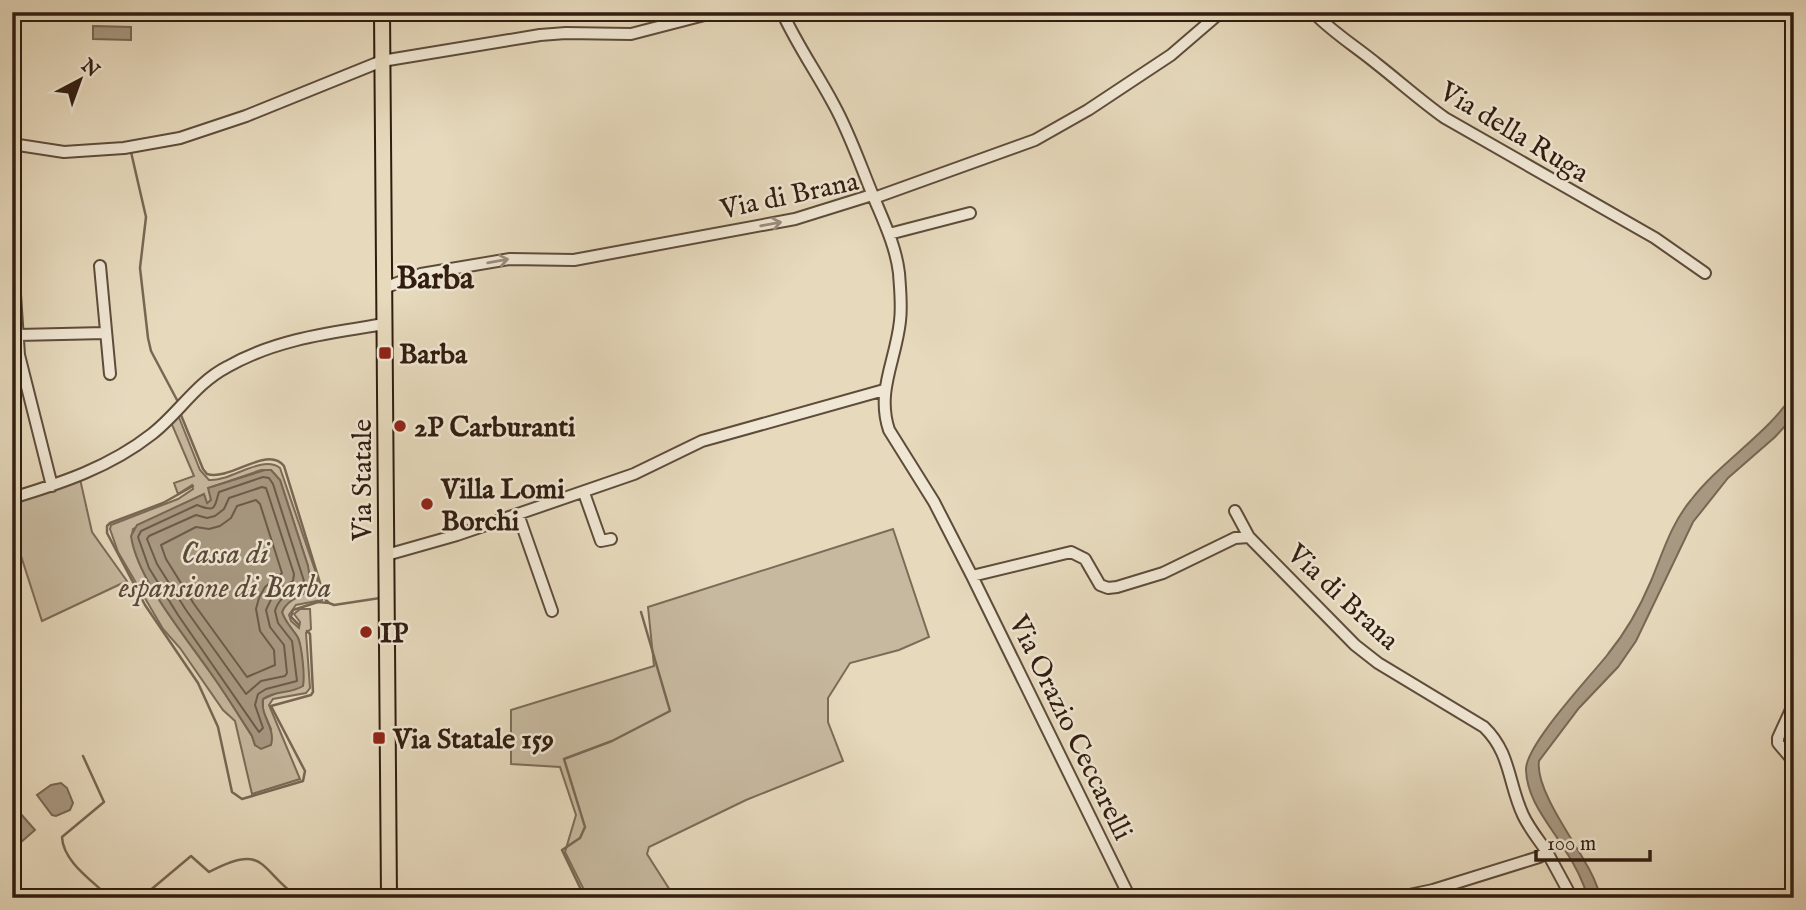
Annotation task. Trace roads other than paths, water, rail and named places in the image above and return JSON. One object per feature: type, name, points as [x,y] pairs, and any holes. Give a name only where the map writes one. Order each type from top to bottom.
[{"type":"main road","name":"Via Statale","points":[[382,12],[389,898]]},
{"type":"street","points":[[12,144],[64,152],[124,148],[180,138],[246,116],[382,61],[540,35],[631,34],[716,12]]},
{"type":"street","points":[[782,12],[796,44],[835,106],[873,197],[1035,140],[1088,110],[1171,55],[1221,12]]},
{"type":"street","name":"Via della Ruga","points":[[1313,12],[1336,34],[1445,118],[1654,237],[1705,273]]},
{"type":"street","name":"Via di Brana","points":[[384,288],[421,274],[510,258],[574,260],[795,219],[873,197],[889,234],[898,271],[901,319],[884,390],[885,417],[889,430],[934,502],[972,576],[1071,552],[1085,559],[1100,585],[1112,587],[1175,568],[1235,538],[1249,537]]},
{"type":"street","points":[[889,234],[970,213]]},
{"type":"street","points":[[12,249],[19,355],[51,486]]},
{"type":"street","points":[[100,266],[110,374]]},
{"type":"street","points":[[12,498],[87,473],[122,455],[154,433],[200,386],[224,368],[261,349],[328,332],[385,324]]},
{"type":"street","points":[[18,335],[106,333]]},
{"type":"street","points":[[386,553],[457,535],[584,493],[634,474],[702,441],[884,390]]},
{"type":"street","points":[[584,493],[601,541],[611,538]]},
{"type":"street","name":"Via di Brana","points":[[1235,511],[1249,537],[1348,637],[1378,663],[1484,727],[1502,749],[1524,818],[1547,852]]},
{"type":"street","points":[[518,514],[552,611]]},
{"type":"street","name":"Via Orazio Ceccarelli","points":[[972,576],[1130,898]]},
{"type":"street","points":[[1794,703],[1778,743],[1794,762]]},
{"type":"street","points":[[1395,898],[1433,890],[1539,857],[1547,852],[1572,898]]},
{"type":"water","points":[[93,26],[131,27],[131,40],[93,39]]},
{"type":"water","points":[[1794,393],[1794,416],[1775,437],[1728,478],[1693,522],[1636,641],[1618,667],[1579,708],[1539,761],[1539,772],[1548,798],[1590,870],[1601,898],[1588,898],[1569,856],[1530,792],[1526,770],[1529,759],[1547,728],[1627,628],[1684,509],[1716,473],[1771,422]]},
{"type":"water","name":"Cassa di espansione di Barba","points":[[271,470],[280,480],[311,583],[305,592],[288,603],[282,612],[299,640],[303,660],[303,686],[263,699],[272,739],[271,745],[261,749],[255,745],[226,696],[152,588],[135,553],[131,536],[137,525],[204,494],[207,503],[211,500],[208,488]]},
{"type":"water","points":[[61,783],[67,788],[73,803],[70,810],[56,816],[52,815],[37,795],[51,785]]},
{"type":"water","points":[[20,813],[35,830],[12,850],[12,816]]},
{"type":"waterway","points":[[375,12],[375,61]]},
{"type":"waterway","points":[[131,152],[146,217],[140,268],[148,338],[151,351],[177,400]]},
{"type":"waterway","points":[[181,415],[207,474],[227,473],[268,459],[284,466],[325,599],[329,603],[334,605],[380,596]]},
{"type":"waterway","points":[[193,486],[163,503],[110,523],[107,533],[145,605],[198,683],[218,727],[232,792],[242,799],[303,781],[305,771],[271,706],[311,695],[313,692],[310,634],[307,631]]},
{"type":"waterway","points":[[299,625],[291,617],[293,610],[318,602],[329,603]]},
{"type":"waterway","points":[[585,898],[562,850],[580,838],[585,827],[564,759],[612,741],[670,711],[641,612]]},
{"type":"waterway","points":[[83,756],[104,802],[62,837],[73,863],[110,898]]},
{"type":"waterway","points":[[382,852],[383,887]]},
{"type":"waterway","points":[[141,898],[191,856],[209,872],[228,863],[252,859],[261,863],[299,898]]},
{"type":"place","name":"Barba","points":[[385,353]]},
{"type":"place","name":"2P Carburanti","points":[[400,426]]},
{"type":"place","name":"Villa Lomi Borchi","points":[[427,504]]},
{"type":"place","name":"IP","points":[[366,632]]},
{"type":"place","name":"Via Statale 159","points":[[379,738]]},
{"type":"district","name":"Barba","points":[[435,277]]}]
